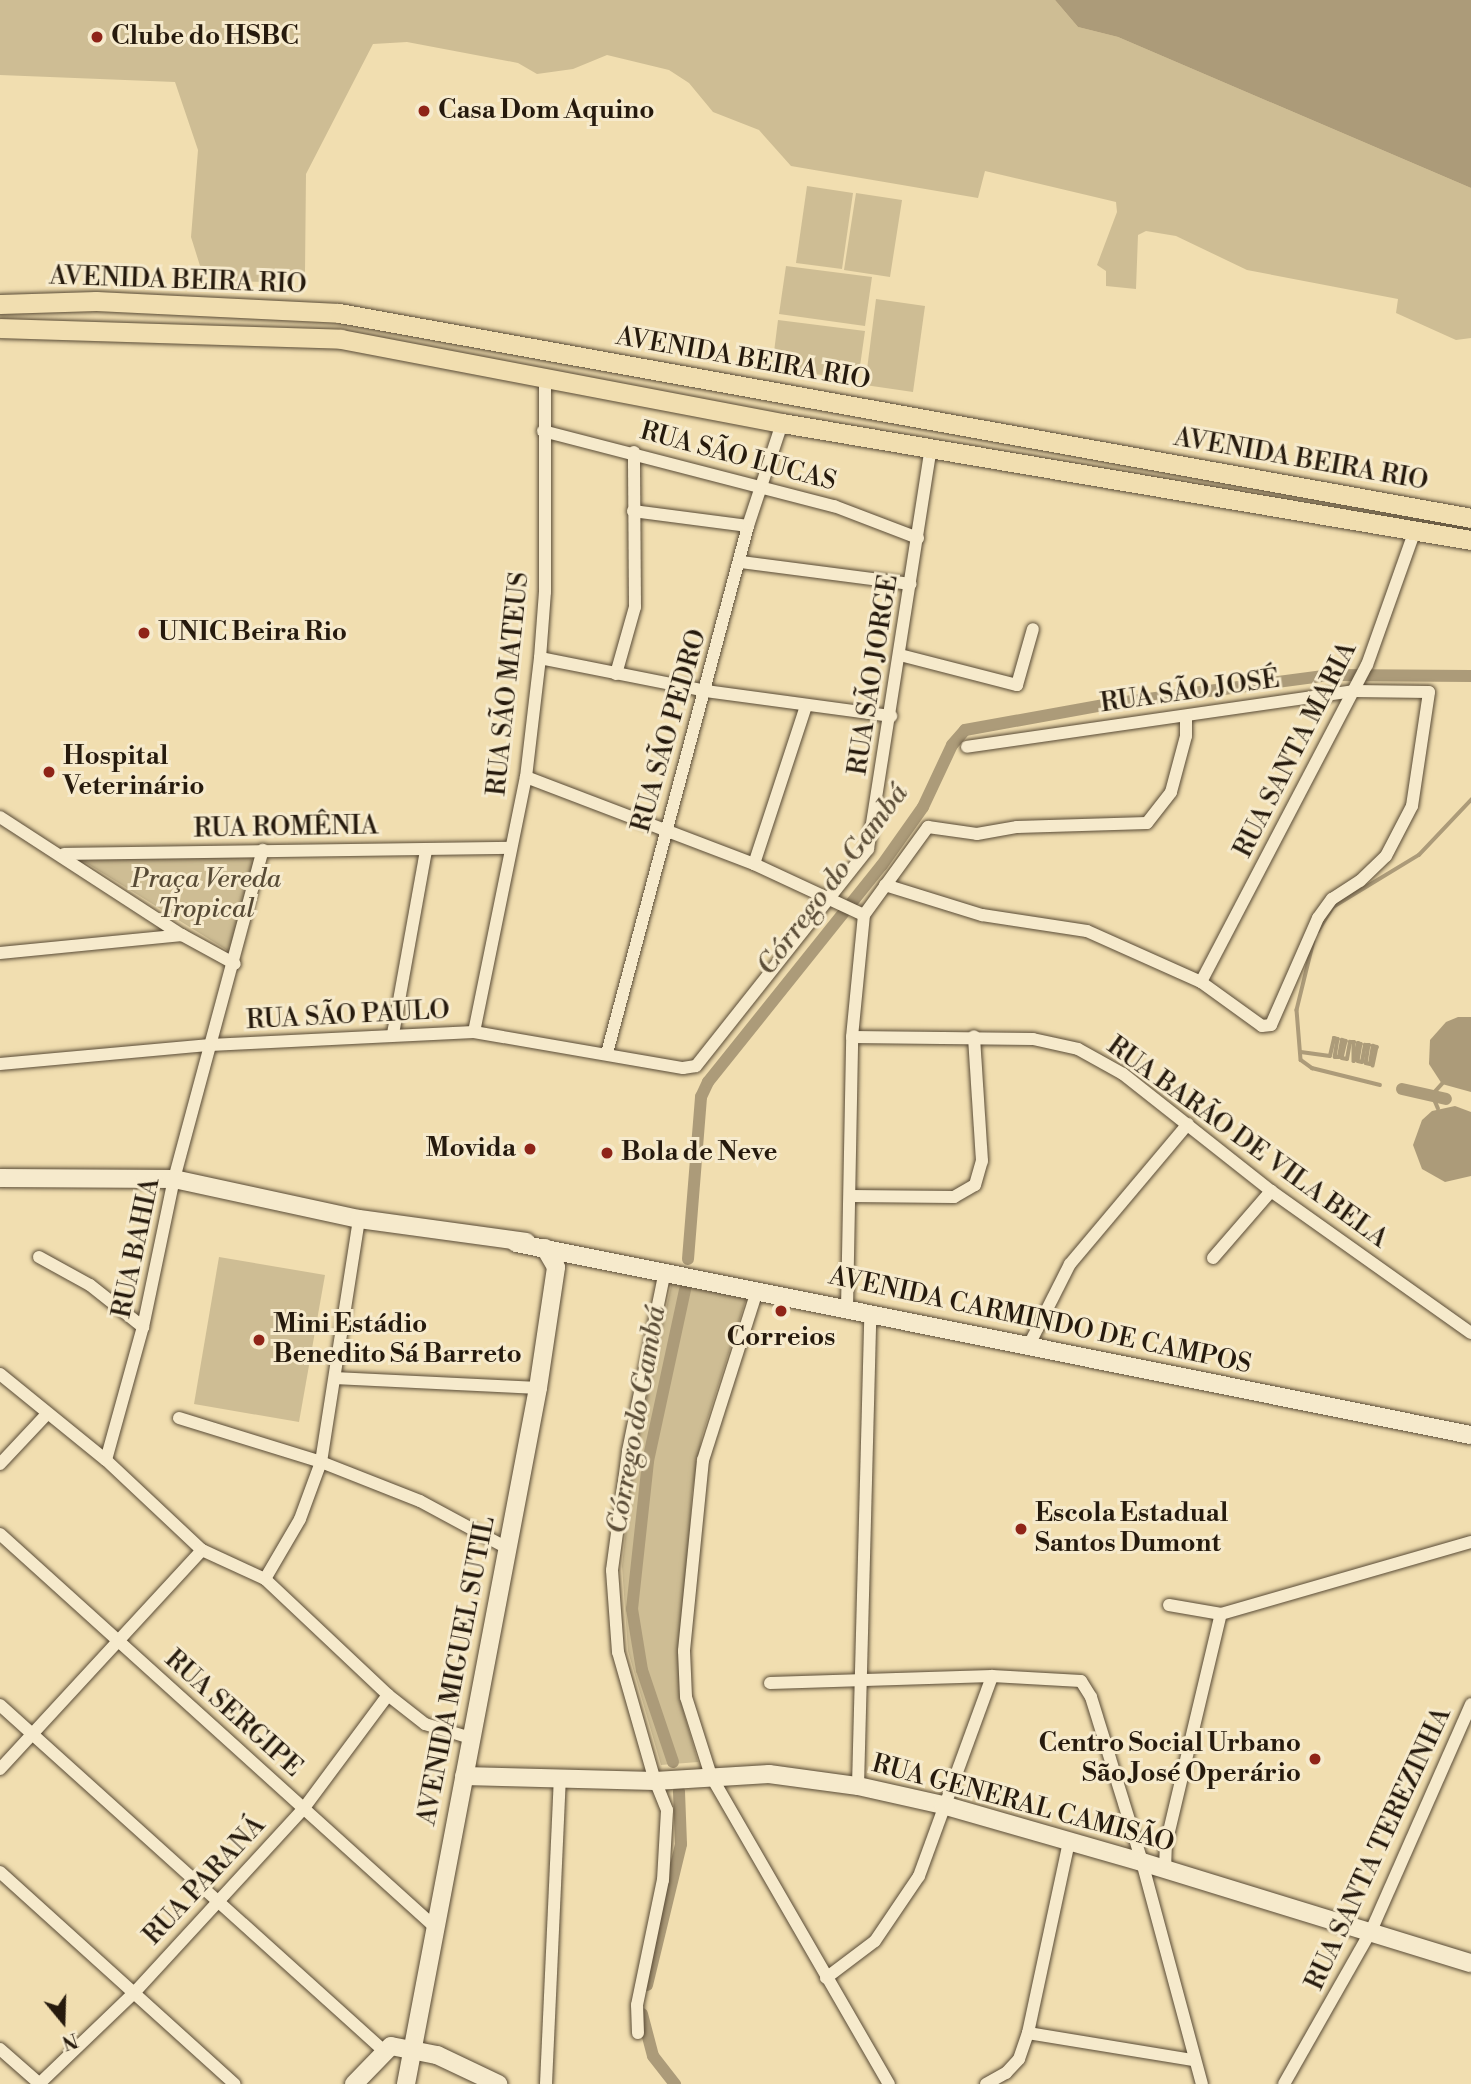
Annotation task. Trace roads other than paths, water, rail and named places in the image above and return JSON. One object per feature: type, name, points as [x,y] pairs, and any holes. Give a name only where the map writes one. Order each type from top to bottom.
[{"type":"main road","name":"AVENIDA BEIRA RIO","points":[[0,304],[96,301],[340,313],[1471,517]]},
{"type":"main road","points":[[88,329],[101,317],[96,301]]},
{"type":"main road","points":[[120,331],[117,314],[130,303]]},
{"type":"main road","name":"AVENIDA BEIRA RIO","points":[[0,328],[341,339],[787,424],[1471,540]]},
{"type":"main road","points":[[545,379],[562,365],[626,366]]},
{"type":"main road","points":[[787,424],[809,406],[807,396]]},
{"type":"main road","name":"AVENIDA CARMINDO DE CAMPOS","points":[[2,1180],[174,1179],[359,1219],[516,1243],[547,1254],[584,1256],[665,1271],[870,1315],[1471,1435]]},
{"type":"main road","points":[[547,1254],[584,1256]]},
{"type":"main road","name":"AVENIDA MIGUEL SUTIL","points":[[406,2084],[410,2046],[436,1928],[464,1776],[474,1739],[538,1388],[547,1254]]},
{"type":"main road","name":"RUA GENERAL CAMISÃO","points":[[464,1776],[655,1781],[769,1774],[858,1786],[943,1805],[1142,1862],[1471,1963]]},
{"type":"main road","points":[[354,2084],[417,2016]]},
{"type":"main road","points":[[387,2048],[410,2046],[498,2084]]},
{"type":"street","name":"RUA SÃO MATEUS","points":[[474,1032],[509,848],[526,777],[540,658],[545,592],[545,379]]},
{"type":"street","name":"RUA SÃO PEDRO","points":[[607,1053],[664,828],[706,691],[759,486],[787,424]]},
{"type":"street","name":"RUA SÃO LUCAS","points":[[543,431],[634,452],[834,506],[918,538]]},
{"type":"street","name":"RUA SÃO JORGE","points":[[696,1066],[834,898],[868,849],[901,655],[931,448]]},
{"type":"street","points":[[616,674],[635,607],[634,452]]},
{"type":"street","points":[[634,511],[748,526]]},
{"type":"street","name":"RUA SANTA MARIA","points":[[1201,982],[1367,665],[1415,530]]},
{"type":"street","points":[[741,562],[911,584]]},
{"type":"street","points":[[901,655],[1017,685],[1033,629]]},
{"type":"street","points":[[540,658],[706,691],[891,716]]},
{"type":"street","name":"RUA SÃO JOSÉ","points":[[967,747],[1354,691],[1429,692],[1412,807],[1386,856],[1360,881],[1332,899],[1318,918],[1276,1020],[1262,1026],[1201,982]]},
{"type":"street","points":[[754,864],[806,706]]},
{"type":"street","points":[[847,1308],[852,1037],[862,914],[923,831],[933,825],[977,834],[1017,827],[1147,823],[1171,792],[1186,736],[1186,717]]},
{"type":"street","points":[[526,777],[754,864],[834,898],[862,914]]},
{"type":"street","points":[[0,817],[64,854],[182,935],[235,964]]},
{"type":"street","name":"RUA ROMÊNIA","points":[[64,854],[509,848]]},
{"type":"street","name":"RUA BAHIA","points":[[106,1460],[143,1327],[174,1179],[235,964],[263,850]]},
{"type":"street","points":[[393,1034],[426,850]]},
{"type":"street","points":[[885,885],[982,915],[1087,931],[1201,982]]},
{"type":"street","points":[[0,953],[182,935]]},
{"type":"street","points":[[0,944],[14,952]]},
{"type":"street","name":"RUA SÃO PAULO","points":[[0,1064],[210,1045],[474,1032],[683,1068],[696,1066]]},
{"type":"street","points":[[850,1196],[954,1197],[975,1185],[982,1161],[974,1036]]},
{"type":"street","name":"RUA BARÃO DE VILA BELA","points":[[852,1037],[974,1036],[1056,1042],[1078,1049],[1123,1074],[1271,1191],[1471,1333]]},
{"type":"street","points":[[1028,1347],[1070,1264],[1188,1124]]},
{"type":"street","points":[[1213,1258],[1271,1191]]},
{"type":"street","points":[[265,1579],[300,1519],[321,1462],[359,1219]]},
{"type":"street","points":[[39,1257],[90,1285],[143,1327]]},
{"type":"street","points":[[638,2033],[637,2005],[663,1880],[667,1810],[655,1781],[618,1652],[612,1570],[628,1451],[665,1271]]},
{"type":"street","points":[[757,1291],[703,1460],[696,1500],[684,1651],[686,1696],[711,1776],[889,2084]]},
{"type":"street","points":[[858,1786],[870,1315]]},
{"type":"street","points":[[0,1374],[46,1415],[106,1460],[202,1550],[265,1579],[388,1695],[425,1724],[474,1739]]},
{"type":"street","points":[[335,1378],[538,1388]]},
{"type":"street","points":[[0,1464],[46,1415]]},
{"type":"street","points":[[179,1418],[321,1462],[420,1501],[507,1548]]},
{"type":"street","name":"RUA SERGIPE","points":[[0,1534],[436,1928]]},
{"type":"street","points":[[1169,1605],[1220,1614],[1471,1542]]},
{"type":"street","points":[[0,1769],[202,1550]]},
{"type":"street","points":[[1165,1870],[1166,1844],[1220,1614]]},
{"type":"street","points":[[826,1978],[875,1941],[899,1912],[919,1876],[992,1676]]},
{"type":"street","points":[[770,1683],[992,1676],[1081,1681],[1091,1697],[1142,1862],[1192,2060],[1202,2084]]},
{"type":"street","name":"RUA PARANÁ","points":[[40,2084],[134,1993],[304,1808],[388,1695]]},
{"type":"street","name":"RUA SANTA TEREZINHA","points":[[1284,2084],[1371,1931],[1471,1704]]},
{"type":"street","points":[[0,1705],[387,2048]]},
{"type":"street","points":[[546,2084],[560,1778]]},
{"type":"street","points":[[986,2084],[1006,2073],[1019,2059],[1028,2034],[1069,1842]]},
{"type":"street","points":[[0,1872],[234,2084]]},
{"type":"street","points":[[1028,2034],[1192,2060]]},
{"type":"street","points":[[0,2049],[40,2084]]},
{"type":"waterway","name":"Córrego do Gambá","points":[[688,1259],[701,1097],[708,1082],[882,865],[923,807],[952,745],[965,730],[1110,704],[1331,675],[1471,676]]},
{"type":"waterway","points":[[1318,931],[1333,907],[1419,855],[1471,800]]},
{"type":"waterway","points":[[1314,941],[1297,1010],[1301,1060],[1312,1068],[1380,1085]]},
{"type":"waterway","points":[[1301,1052],[1330,1056],[1334,1038],[1338,1039],[1335,1057],[1339,1057],[1342,1040],[1346,1041],[1342,1058],[1347,1059],[1350,1042],[1354,1042],[1354,1061],[1358,1043],[1361,1044],[1358,1061],[1362,1062],[1365,1045],[1369,1045],[1366,1063],[1370,1064],[1373,1046],[1377,1047],[1373,1066]]},
{"type":"waterway","points":[[1438,1109],[1432,1095],[1442,1084]]},
{"type":"waterway","points":[[1402,1089],[1446,1099]]},
{"type":"waterway","name":"Córrego do Gambá","points":[[673,1762],[642,1670],[632,1609],[648,1461],[685,1290]]},
{"type":"waterway","name":"Córrego do Gambá","points":[[647,1985],[681,1844],[679,1791]]},
{"type":"waterway","name":"Córrego do Gambá","points":[[642,2014],[653,2056],[675,2084]]},
{"type":"place","name":"Clube do HSBC","points":[[97,37]]},
{"type":"place","name":"Casa Dom Aquino","points":[[424,111]]},
{"type":"place","name":"UNIC Beira Rio","points":[[144,633]]},
{"type":"place","name":"Hospital Veterinário","points":[[49,772]]},
{"type":"place","name":"Movida","points":[[530,1149]]},
{"type":"place","name":"Bola de Neve","points":[[607,1153]]},
{"type":"place","name":"Correios","points":[[781,1311]]},
{"type":"place","name":"Mini Estádio Benedito Sá Barreto","points":[[259,1340]]},
{"type":"place","name":"Escola Estadual Santos Dumont","points":[[1021,1529]]},
{"type":"place","name":"Centro Social Urbano São José Operário","points":[[1315,1759]]},
{"type":"park label","name":"Praça Vereda Tropical","points":[[206,895]]}]
